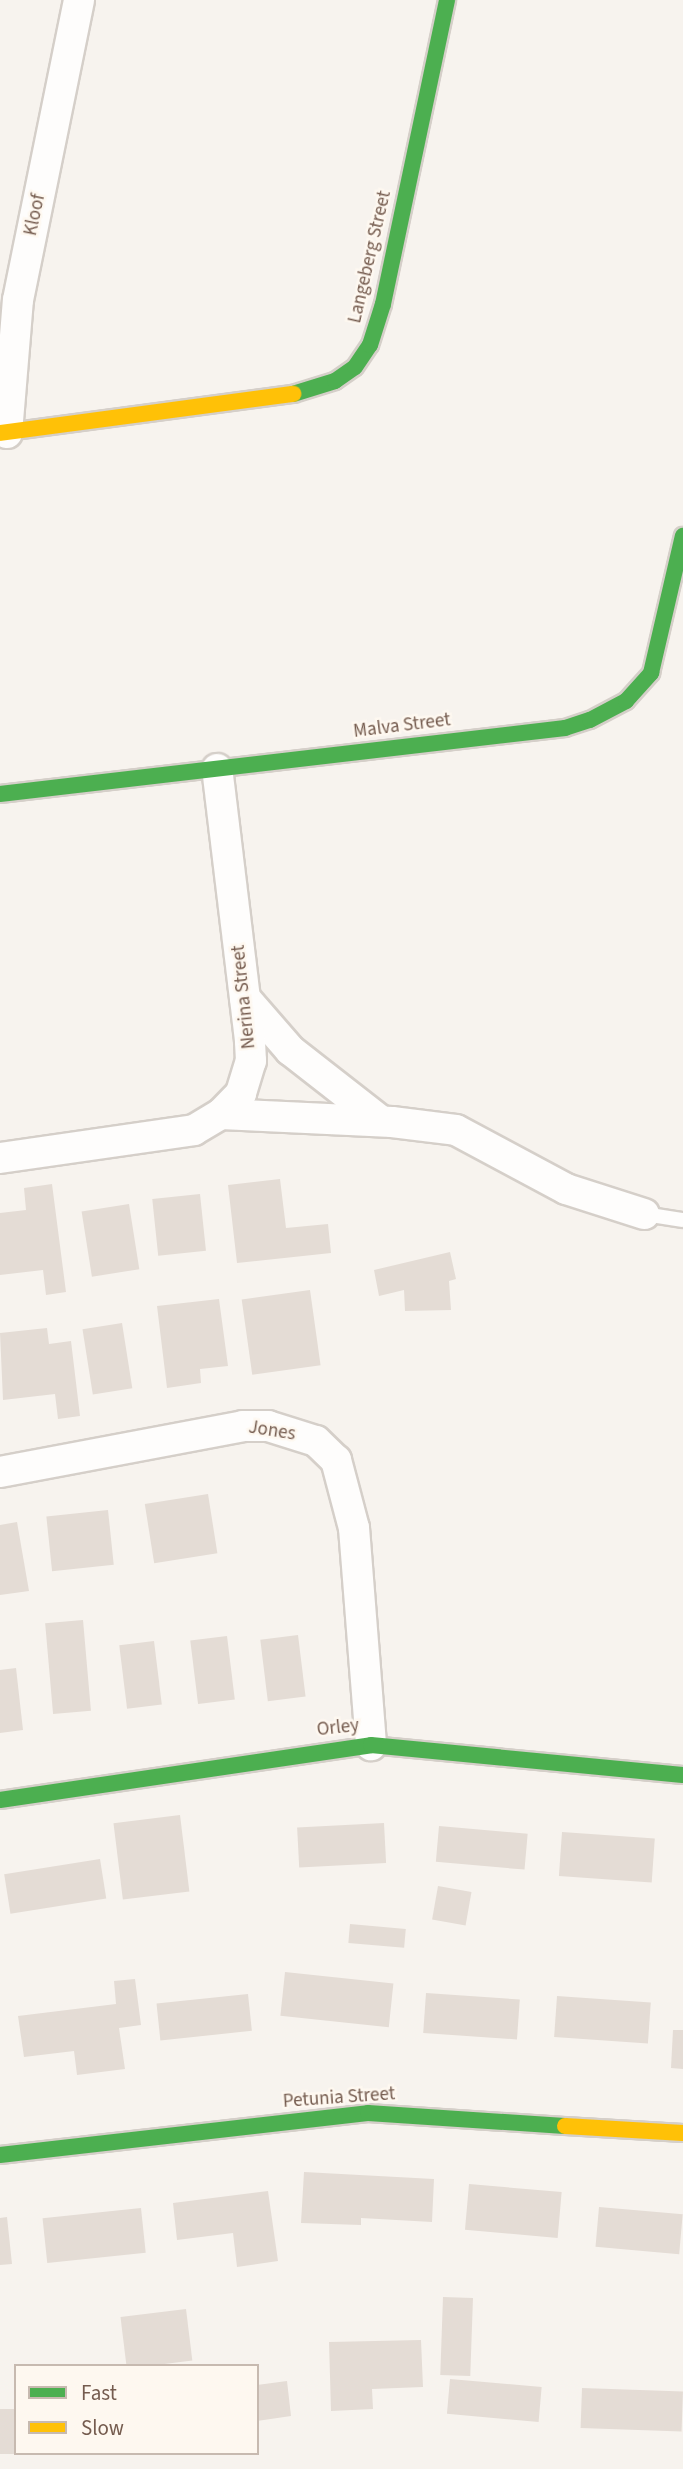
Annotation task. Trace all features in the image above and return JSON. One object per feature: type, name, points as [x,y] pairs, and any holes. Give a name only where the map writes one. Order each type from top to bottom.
[{"type":"street","name":"Kloof","points":[[4,433],[18,300],[79,0]]},
{"type":"street","name":"Langeberg Street","points":[[4,433],[299,393],[335,381],[355,367],[370,345],[383,304],[447,0]]},
{"type":"street","name":"Malva Street","points":[[0,794],[565,729],[612,710],[639,691],[651,673],[683,536]]},
{"type":"street","name":"Nerina Street","points":[[0,1158],[194,1130],[221,1114],[241,1093],[251,1062],[217,769]]},
{"type":"street","points":[[245,998],[290,1050],[381,1121]]},
{"type":"street","points":[[221,1114],[381,1121],[439,1127],[471,1135],[555,1184],[644,1214]]},
{"type":"street","name":"Jones","points":[[0,1472],[243,1426],[268,1426],[316,1441],[337,1460],[354,1528],[371,1745]]},
{"type":"street","name":"Orley","points":[[0,1800],[371,1745],[683,1775]]},
{"type":"street","name":"Petunia Street","points":[[0,2155],[368,2113],[683,2133]]},
{"type":"lane","points":[[644,1214],[683,1220]]},
{"type":"building","points":[[280,1179],[286,1228],[328,1224],[331,1253],[237,1263],[228,1185]]},
{"type":"building","points":[[52,1184],[66,1292],[46,1295],[43,1270],[0,1275],[0,1213],[26,1210],[24,1188]]},
{"type":"building","points":[[200,1194],[206,1251],[158,1256],[152,1199]]},
{"type":"building","points":[[129,1204],[139,1269],[92,1277],[82,1212]]},
{"type":"building","points":[[450,1252],[456,1279],[449,1281],[451,1310],[405,1311],[404,1290],[379,1296],[374,1270]]},
{"type":"building","points":[[310,1290],[321,1365],[252,1375],[242,1300]]},
{"type":"building","points":[[219,1299],[228,1366],[200,1369],[201,1383],[167,1388],[157,1306]]},
{"type":"building","points":[[122,1323],[132,1388],[93,1394],[82,1329]]},
{"type":"building","points":[[47,1328],[49,1344],[71,1341],[80,1416],[58,1419],[55,1394],[3,1400],[0,1333]]},
{"type":"building","points":[[208,1494],[217,1553],[154,1563],[145,1504]]},
{"type":"building","points":[[108,1510],[114,1565],[52,1571],[46,1516]]},
{"type":"building","points":[[17,1522],[29,1591],[0,1595],[0,1525]]},
{"type":"building","points":[[83,1620],[91,1711],[53,1714],[45,1623]]},
{"type":"building","points":[[298,1635],[306,1697],[268,1701],[260,1640]]},
{"type":"building","points":[[227,1636],[235,1700],[198,1704],[190,1641]]},
{"type":"building","points":[[154,1641],[162,1705],[127,1709],[119,1645]]},
{"type":"building","points":[[16,1668],[23,1730],[0,1733],[0,1670]]},
{"type":"building","points":[[180,1815],[189,1891],[123,1900],[113,1823]]},
{"type":"building","points":[[384,1823],[386,1863],[299,1867],[297,1828]]},
{"type":"building","points":[[439,1826],[528,1834],[525,1870],[436,1862]]},
{"type":"building","points":[[562,1832],[655,1838],[652,1882],[559,1876]]},
{"type":"building","points":[[100,1859],[106,1899],[10,1914],[4,1874]]},
{"type":"building","points":[[438,1886],[471,1892],[466,1925],[432,1919]]},
{"type":"building","points":[[350,1924],[406,1929],[404,1948],[348,1943]]},
{"type":"building","points":[[285,1972],[393,1983],[389,2027],[280,2016]]},
{"type":"building","points":[[135,1979],[141,2025],[119,2028],[125,2069],[77,2075],[74,2051],[24,2057],[18,2016],[116,2004],[114,1981]]},
{"type":"building","points":[[426,1993],[520,2000],[517,2039],[423,2033]]},
{"type":"building","points":[[248,1994],[252,2031],[160,2040],[157,2004]]},
{"type":"building","points":[[557,1996],[651,2003],[648,2043],[554,2037]]},
{"type":"building","points":[[673,2030],[683,2030],[683,2069],[671,2068]]},
{"type":"building","points":[[304,2172],[434,2179],[432,2222],[361,2218],[361,2225],[301,2223]]},
{"type":"building","points":[[469,2184],[562,2192],[558,2238],[465,2230]]},
{"type":"building","points":[[268,2191],[278,2261],[237,2267],[233,2233],[177,2240],[173,2203]]},
{"type":"building","points":[[599,2207],[683,2214],[679,2254],[596,2247]]},
{"type":"building","points":[[141,2208],[146,2253],[47,2263],[43,2218]]},
{"type":"building","points":[[7,2217],[12,2264],[0,2265],[0,2218]]},
{"type":"building","points":[[443,2297],[473,2298],[470,2376],[440,2375]]},
{"type":"building","points":[[186,2309],[192,2361],[126,2364],[120,2317]]},
{"type":"building","points":[[421,2340],[423,2387],[372,2389],[373,2409],[331,2411],[329,2342]]},
{"type":"building","points":[[450,2379],[542,2387],[539,2422],[447,2414]]},
{"type":"building","points":[[287,2381],[291,2416],[259,2421],[259,2385]]},
{"type":"building","points":[[582,2388],[683,2392],[682,2432],[581,2428]]},
{"type":"building","points":[[0,2409],[14,2409],[14,2454],[0,2454]]},
{"type":"traffic: fast","points":[[293,394],[335,381],[355,367],[370,345],[383,304],[447,0]]},
{"type":"traffic: fast","points":[[0,794],[565,728],[590,720],[626,701],[651,673],[683,536]]},
{"type":"traffic: fast","points":[[0,1800],[371,1745],[683,1775]]},
{"type":"traffic: fast","points":[[0,2155],[368,2113],[565,2126]]},
{"type":"traffic: slow","points":[[0,433],[293,394]]},
{"type":"traffic: slow","points":[[565,2126],[683,2133]]}]
